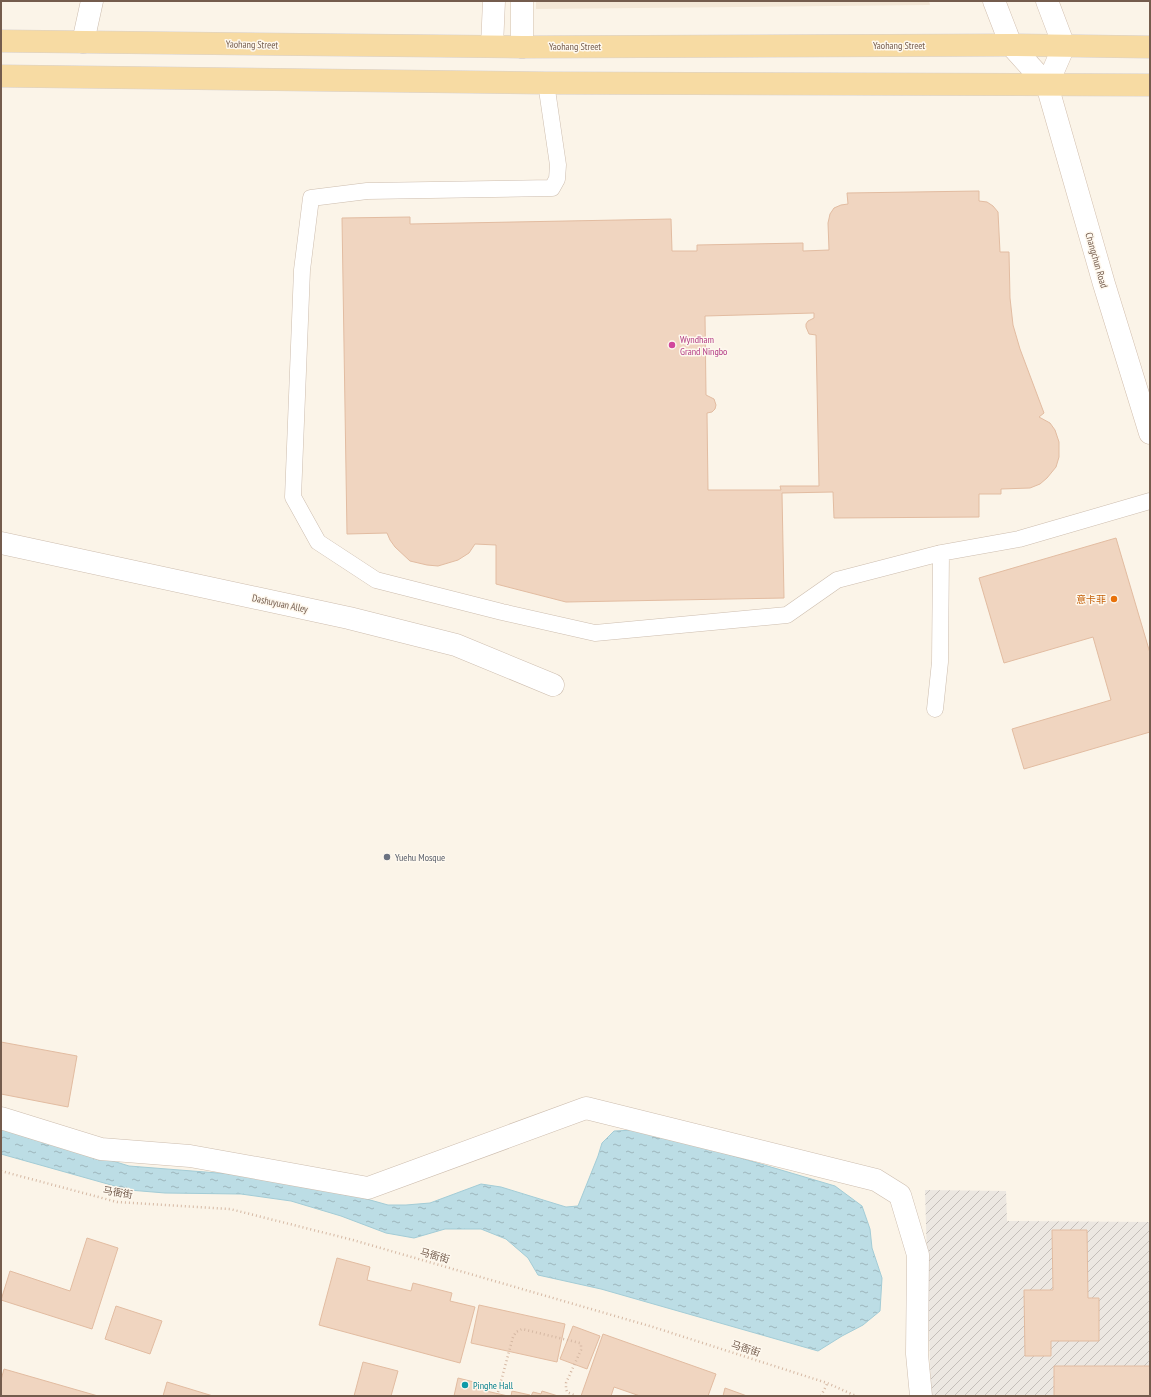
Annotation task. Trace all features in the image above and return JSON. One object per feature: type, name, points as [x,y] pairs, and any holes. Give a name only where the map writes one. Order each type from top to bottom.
[{"type":"main road","name":"Yaohang Street","points":[[1,41],[492,46],[1011,44],[1150,47]]},
{"type":"main road","points":[[1,76],[546,83],[1150,85]]},
{"type":"street","points":[[83,42],[92,1]]},
{"type":"street","points":[[492,46],[494,1]]},
{"type":"street","points":[[522,1],[522,46]]},
{"type":"street","name":"Changchun Road","points":[[994,1],[1011,44],[1052,85],[1104,284],[1150,434]]},
{"type":"street","points":[[1047,1],[1064,46],[1052,85]]},
{"type":"street","name":"Dashuyuan Alley","points":[[1,544],[349,618],[456,645],[553,685]]},
{"type":"street","points":[[1,1118],[101,1149],[190,1156],[368,1188],[586,1108],[876,1180],[900,1196],[918,1255],[917,1354],[921,1396]]},
{"type":"lane","points":[[546,83],[558,165],[557,179],[552,188],[367,191],[310,198],[302,270],[293,497],[318,542],[376,580],[502,612],[595,633],[787,615],[837,580],[941,553],[1019,539],[1150,501]]},
{"type":"lane","points":[[935,709],[940,662],[941,553]]},
{"type":"path","name":"马衙街","points":[[1,1171],[117,1202],[230,1208],[353,1240],[653,1326],[827,1383],[856,1396]]},
{"type":"path","points":[[497,1396],[513,1337],[516,1332],[522,1329],[580,1343],[581,1350],[566,1383],[567,1392],[576,1396]]},
{"type":"path","points":[[822,1396],[827,1383]]},
{"type":"shaded area","points":[[536,1],[929,1],[930,5],[536,9]]},
{"type":"shaded area","points":[[925,1190],[1006,1191],[1007,1221],[1150,1222],[1150,1396],[931,1396]]},
{"type":"water","points":[[1,1126],[129,1166],[243,1175],[332,1187],[388,1205],[430,1203],[481,1184],[501,1187],[566,1207],[578,1206],[602,1143],[614,1131],[635,1130],[727,1154],[835,1186],[862,1206],[870,1229],[872,1248],[882,1278],[880,1311],[863,1325],[818,1351],[601,1289],[538,1275],[528,1258],[506,1239],[481,1229],[445,1229],[414,1238],[386,1233],[341,1216],[291,1201],[241,1194],[165,1193],[129,1190],[1,1154]]},
{"type":"building","points":[[979,191],[979,201],[987,202],[998,212],[1000,252],[1009,252],[1010,298],[1013,325],[1020,349],[1044,413],[1039,417],[1050,423],[1055,430],[1059,442],[1059,457],[1056,467],[1040,484],[1030,488],[1001,489],[1001,494],[979,494],[979,517],[834,518],[833,492],[782,493],[784,598],[566,602],[496,584],[496,545],[475,544],[469,553],[458,560],[438,566],[410,561],[395,547],[387,533],[347,534],[342,218],[410,217],[410,224],[671,219],[672,251],[697,251],[697,245],[803,243],[803,251],[829,250],[828,223],[830,214],[834,208],[848,204],[847,193]],"holes":[[[814,313],[814,318],[808,321],[806,327],[809,334],[816,335],[819,486],[780,486],[781,490],[708,490],[707,413],[712,412],[716,405],[714,399],[706,395],[705,316]]]},
{"type":"building","points":[[1116,538],[1150,653],[1150,732],[1024,769],[1012,729],[1111,700],[1093,637],[1004,663],[979,578]]},
{"type":"building","points":[[1,1042],[77,1056],[68,1107],[1,1094]]},
{"type":"building","points":[[1052,1230],[1087,1230],[1088,1298],[1099,1298],[1099,1341],[1051,1341],[1051,1356],[1025,1356],[1024,1290],[1053,1290]]},
{"type":"building","points":[[87,1238],[118,1248],[92,1329],[1,1300],[10,1271],[70,1291]]},
{"type":"building","points":[[337,1258],[370,1267],[367,1280],[411,1291],[413,1283],[452,1293],[450,1301],[475,1307],[460,1363],[319,1325]]},
{"type":"building","points":[[479,1305],[565,1324],[557,1362],[471,1343]]},
{"type":"building","points":[[116,1306],[162,1321],[150,1354],[105,1339]]},
{"type":"building","points":[[573,1326],[600,1336],[587,1369],[560,1359]]},
{"type":"building","points":[[603,1334],[716,1374],[708,1396],[640,1396],[614,1387],[611,1396],[581,1396]]},
{"type":"building","points":[[363,1362],[398,1371],[391,1396],[354,1396]]},
{"type":"building","points":[[1054,1366],[1150,1366],[1150,1396],[1054,1396]]},
{"type":"building","points":[[4,1369],[98,1396],[1,1396],[1,1380]]},
{"type":"building","name":"Pinghe Hall","points":[[458,1378],[474,1382],[473,1388],[508,1396],[454,1396]]},
{"type":"building","points":[[167,1382],[213,1396],[163,1396]]},
{"type":"building","points":[[725,1388],[747,1396],[723,1396]]},
{"type":"building","name":"Pinghe Hall","points":[[512,1391],[530,1395],[511,1396]]},
{"type":"building","points":[[542,1391],[558,1396],[531,1396],[533,1392],[541,1394]]},
{"type":"place","name":"Wyndham Grand Ningbo","points":[[672,345]]},
{"type":"place","name":"意卡菲","points":[[1114,599]]},
{"type":"place","name":"Yuehu Mosque","points":[[387,857]]},
{"type":"place","name":"Pinghe Hall","points":[[465,1385]]}]
